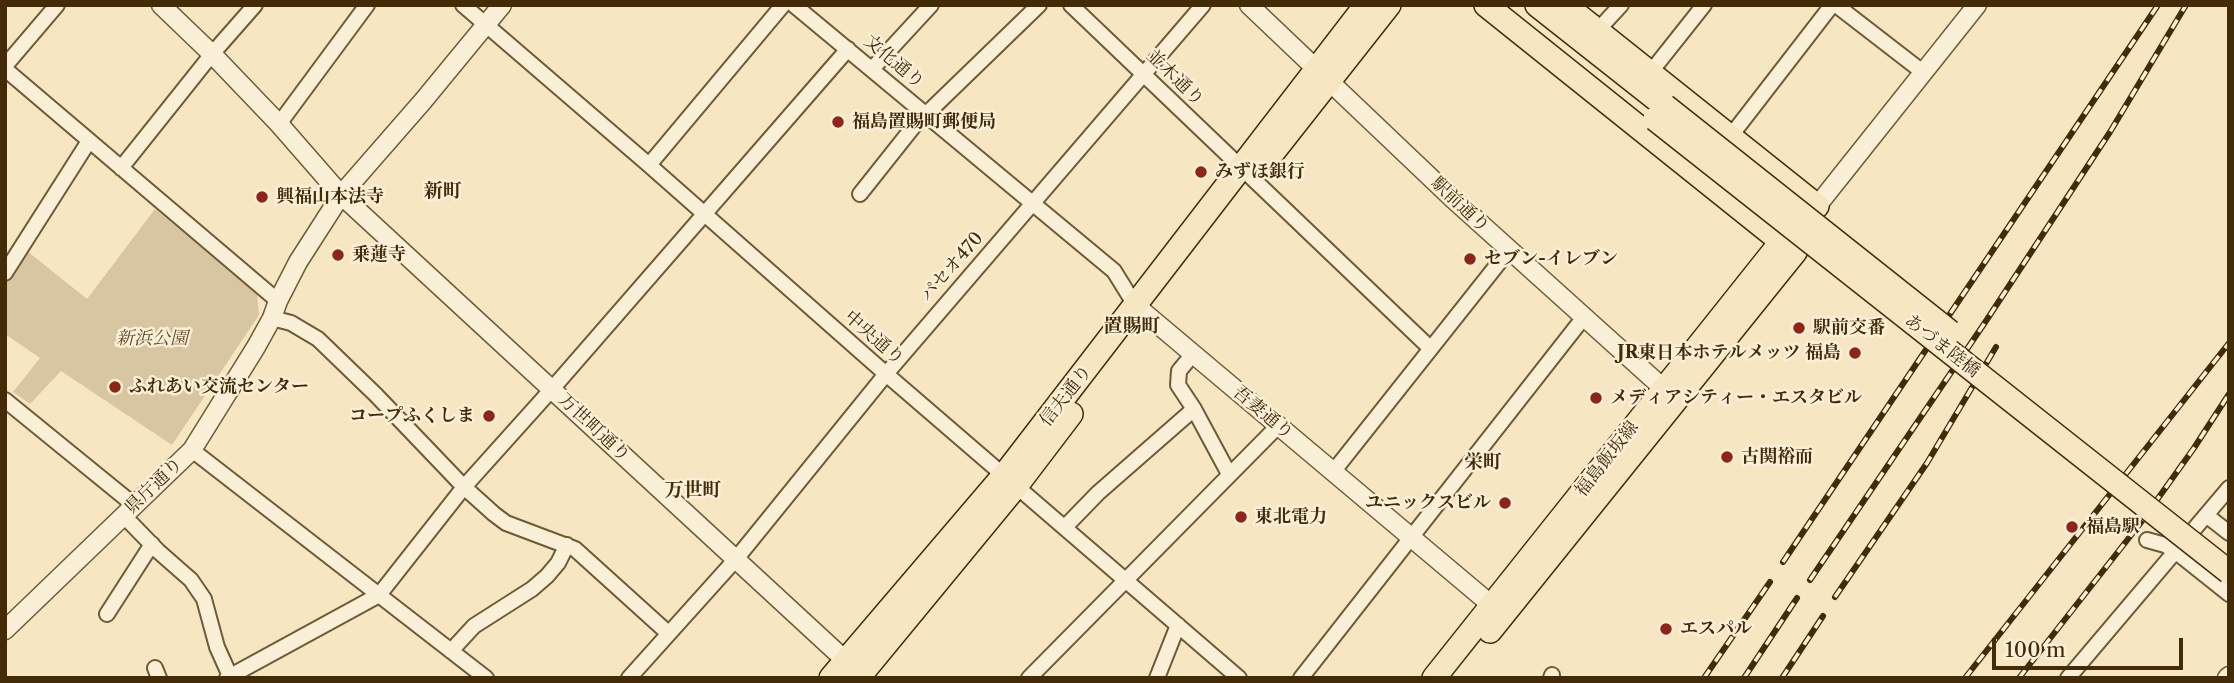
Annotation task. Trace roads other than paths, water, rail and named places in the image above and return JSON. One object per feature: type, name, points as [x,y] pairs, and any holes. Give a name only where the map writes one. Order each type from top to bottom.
[{"type":"main road","name":"信夫通り","points":[[1323,75],[1366,5]]},
{"type":"main road","name":"信夫通り","points":[[845,672],[1011,480],[1323,75],[1388,5]]},
{"type":"main road","points":[[1486,5],[1788,246]]},
{"type":"main road","points":[[1510,5],[1660,112]]},
{"type":"main road","points":[[1537,5],[1660,112]]},
{"type":"main road","points":[[1565,5],[1817,206]]},
{"type":"main road","name":"あづま陸橋","points":[[1660,112],[2229,554]]},
{"type":"main road","name":"あづま陸橋","points":[[1660,112],[2229,572]]},
{"type":"main road","name":"福島飯坂線","points":[[1434,678],[1497,610],[1788,246],[1817,206]]},
{"type":"main road","name":"福島飯坂線","points":[[1454,678],[1497,610]]},
{"type":"street","points":[[57,5],[5,68],[121,168],[291,323],[318,339],[464,487],[506,523],[575,549],[668,633]]},
{"type":"street","name":"万世町通り","points":[[160,5],[212,54],[279,124],[341,195],[736,559],[845,672]]},
{"type":"street","points":[[121,168],[255,5]]},
{"type":"street","points":[[279,124],[367,5]]},
{"type":"street","name":"中央通り","points":[[463,5],[1240,678]]},
{"type":"street","name":"県庁通り","points":[[5,629],[191,450],[256,347],[298,262],[341,195],[424,101],[502,5]]},
{"type":"street","points":[[649,165],[783,5]]},
{"type":"street","name":"文化通り","points":[[794,5],[1033,202]]},
{"type":"street","points":[[872,69],[930,5]]},
{"type":"street","points":[[860,194],[926,114],[1039,5]]},
{"type":"street","name":"並木通り","points":[[1071,5],[1430,348]]},
{"type":"street","name":"パセオ470","points":[[629,678],[736,559],[886,374],[1203,5]]},
{"type":"street","name":"駅前通り","points":[[1249,5],[1452,198],[1669,394]]},
{"type":"street","points":[[1597,31],[1621,5]]},
{"type":"street","points":[[1650,73],[1704,5]]},
{"type":"street","points":[[1730,136],[1834,5],[1923,73]]},
{"type":"street","points":[[1817,206],[1977,5]]},
{"type":"street","points":[[5,400],[129,510],[152,544],[191,580],[204,599],[217,647],[229,677],[379,595],[464,487],[848,49]]},
{"type":"street","points":[[5,273],[89,141]]},
{"type":"street","name":"吾妻通り","points":[[1033,202],[1114,271],[1141,310],[1497,610]]},
{"type":"street","points":[[1333,472],[1509,250]]},
{"type":"street","points":[[1300,678],[1584,317]]},
{"type":"street","points":[[1193,354],[1179,371],[1178,385],[1229,474]]},
{"type":"street","points":[[1065,527],[1098,493],[1194,409]]},
{"type":"street","points":[[1029,678],[1278,426]]},
{"type":"street","points":[[191,450],[486,678]]},
{"type":"street","points":[[2068,678],[2229,488]]},
{"type":"street","points":[[2206,515],[2229,533]]},
{"type":"street","points":[[2147,540],[2175,551],[2229,594]]},
{"type":"street","points":[[107,614],[152,544]]},
{"type":"street","points":[[451,651],[474,626],[532,589],[547,576],[558,563],[567,545]]},
{"type":"street","points":[[1157,678],[1178,625]]},
{"type":"railway","points":[[1783,562],[2158,5]]},
{"type":"railway","points":[[1810,580],[1984,324],[2110,132],[2186,5]]},
{"type":"railway","points":[[1965,678],[2229,343]]},
{"type":"railway","points":[[1835,597],[1927,463],[1996,347]]},
{"type":"railway","points":[[2019,678],[2139,525],[2229,394]]},
{"type":"railway","points":[[1704,678],[1770,582]]},
{"type":"railway","points":[[1744,678],[1797,598]]},
{"type":"railway","points":[[1782,678],[1823,616]]},
{"type":"place","name":"福島置賜町郵便局","points":[[838,122]]},
{"type":"place","name":"みずほ銀行","points":[[1201,172]]},
{"type":"place","name":"興福山本法寺","points":[[262,197]]},
{"type":"place","name":"乗蓮寺","points":[[338,255]]},
{"type":"place","name":"セブン-イレブン","points":[[1470,259]]},
{"type":"place","name":"駅前交番","points":[[1799,328]]},
{"type":"place","name":"JR東日本ホテルメッツ 福島","points":[[1855,353]]},
{"type":"place","name":"ふれあい交流センター","points":[[115,387]]},
{"type":"place","name":"メディアシティー・エスタビル","points":[[1596,398]]},
{"type":"place","name":"コープふくしま","points":[[489,416]]},
{"type":"place","name":"古関裕而","points":[[1727,457]]},
{"type":"place","name":"ユニックスビル","points":[[1505,503]]},
{"type":"place","name":"東北電力","points":[[1241,517]]},
{"type":"place","name":"福島駅","points":[[2072,527]]},
{"type":"place","name":"エスパル","points":[[1666,629]]},
{"type":"district","name":"新町","points":[[443,192]]},
{"type":"district","name":"置賜町","points":[[1132,327]]},
{"type":"district","name":"栄町","points":[[1483,463]]},
{"type":"district","name":"万世町","points":[[693,491]]},
{"type":"park label","name":"新浜公園","points":[[152,339]]}]
